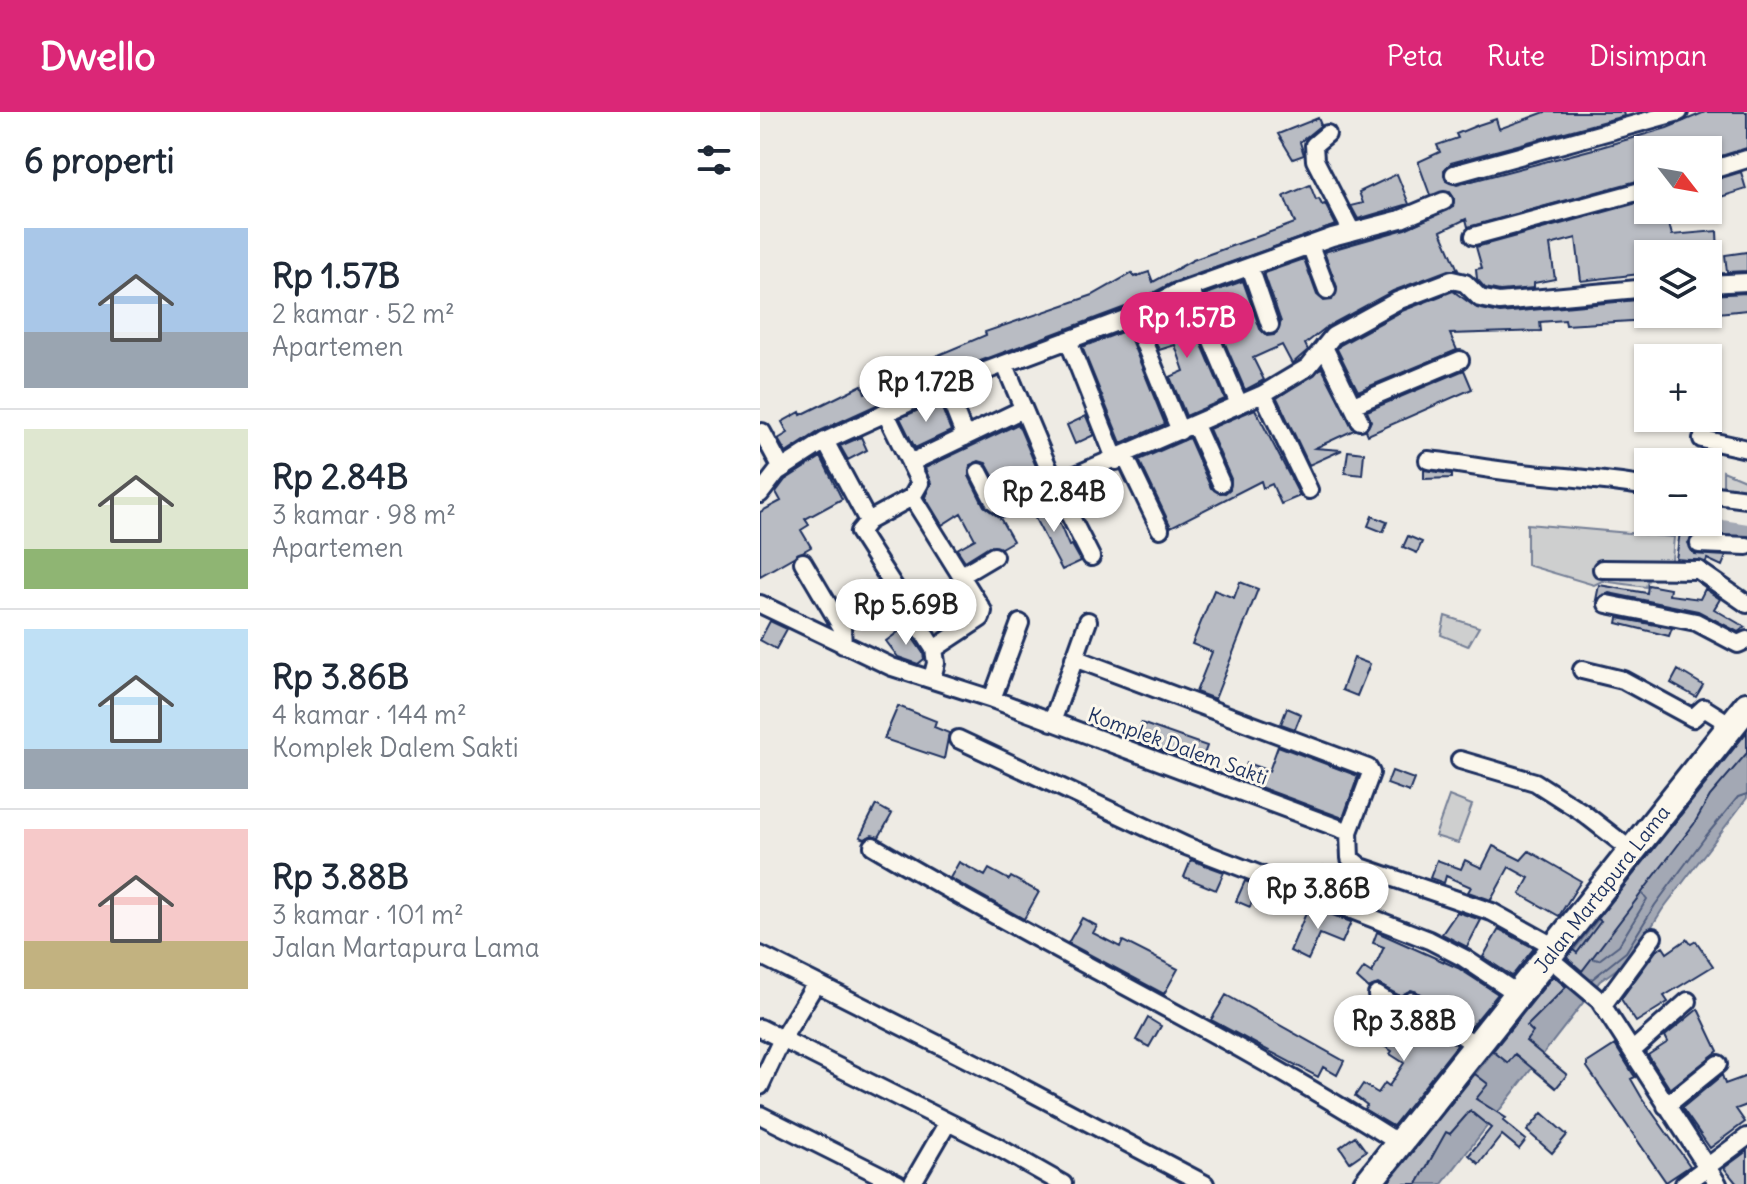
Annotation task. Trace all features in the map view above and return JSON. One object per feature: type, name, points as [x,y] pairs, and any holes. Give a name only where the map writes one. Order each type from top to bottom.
[{"type":"main road","name":"Jalan Martapura Lama","points":[[1367,1184],[1518,994],[1553,956],[1739,716]]},
{"type":"street","points":[[1454,174],[1679,112]]},
{"type":"street","points":[[1327,134],[1314,145],[1315,160],[1352,232]]},
{"type":"street","points":[[1722,167],[1747,159]]},
{"type":"street","points":[[1474,236],[1634,193]]},
{"type":"street","points":[[760,494],[782,469],[825,441],[945,386],[1133,316],[1190,289],[1310,245],[1401,219],[1444,201]]},
{"type":"street","points":[[1310,245],[1327,290]]},
{"type":"street","points":[[1250,267],[1270,325]]},
{"type":"street","points":[[979,472],[994,501],[1002,507],[1120,459],[1263,394],[1308,367],[1347,326],[1397,301],[1452,280],[1465,283],[1480,298],[1499,302],[1634,289]]},
{"type":"street","points":[[1722,283],[1747,282]]},
{"type":"street","points":[[1190,289],[1239,404]]},
{"type":"street","points":[[1133,316],[1188,428],[1221,483]]},
{"type":"street","points":[[1068,340],[1120,459],[1160,529]]},
{"type":"street","points":[[1324,347],[1360,421]]},
{"type":"street","points":[[1353,405],[1460,360]]},
{"type":"street","points":[[1005,365],[1091,557]]},
{"type":"street","points":[[945,386],[965,437]]},
{"type":"street","points":[[1263,394],[1309,490]]},
{"type":"street","points":[[910,463],[1023,409]]},
{"type":"street","points":[[885,412],[920,483],[912,497],[868,521],[859,532],[934,649],[936,663],[932,678]]},
{"type":"street","points":[[762,432],[782,469]]},
{"type":"street","points":[[1702,439],[1747,449]]},
{"type":"street","points":[[825,441],[868,521]]},
{"type":"street","points":[[1428,460],[1634,484]]},
{"type":"street","points":[[1722,496],[1747,499]]},
{"type":"street","points":[[912,497],[983,611],[981,618],[934,649]]},
{"type":"street","points":[[1699,544],[1747,546]]},
{"type":"street","points":[[962,575],[994,556]]},
{"type":"street","points":[[803,562],[842,628],[843,645]]},
{"type":"street","points":[[1602,569],[1698,570],[1747,604]]},
{"type":"street","name":"Komplek Dalem Sakti","points":[[760,604],[892,667],[992,699],[1349,832]]},
{"type":"street","points":[[1607,604],[1696,622],[1738,644],[1747,640]]},
{"type":"street","points":[[1052,722],[1088,621]]},
{"type":"street","points":[[992,699],[1020,623]]},
{"type":"street","points":[[1074,658],[1368,768],[1371,773],[1349,832],[1347,848],[1350,858],[1361,867],[1492,912],[1553,956],[1601,1003],[1718,1184]]},
{"type":"street","points":[[1582,670],[1623,680],[1693,718],[1704,708],[1739,716]]},
{"type":"street","points":[[958,739],[1186,846],[1429,940],[1464,958],[1518,994]]},
{"type":"street","points":[[1460,760],[1535,782],[1582,812],[1632,851]]},
{"type":"street","points":[[873,846],[1019,929],[1259,1058],[1399,1143]]},
{"type":"street","points":[[1601,1003],[1653,937]]},
{"type":"street","points":[[760,955],[1180,1178],[1205,1184]]},
{"type":"street","points":[[760,1086],[782,1039],[816,983]]},
{"type":"street","points":[[1377,995],[1400,1009],[1412,1001],[1477,1046]]},
{"type":"street","points":[[1632,1051],[1688,1001]]},
{"type":"street","points":[[760,1028],[948,1122],[1063,1184]]},
{"type":"street","points":[[1666,1106],[1718,1064]]},
{"type":"street","points":[[760,1115],[898,1184]]},
{"type":"street","points":[[912,1184],[948,1122]]},
{"type":"street","points":[[1684,1184],[1747,1137]]},
{"type":"shaded area","points":[[1723,471],[1747,481],[1747,496],[1723,491]]},
{"type":"shaded area","points":[[1527,524],[1634,533],[1634,536],[1674,537],[1671,570],[1650,572],[1646,587],[1602,581],[1594,585],[1527,565]]},
{"type":"shaded area","points":[[1445,616],[1479,627],[1468,646],[1441,635]]},
{"type":"shaded area","points":[[1449,796],[1472,805],[1458,843],[1435,836]]},
{"type":"water","points":[[1747,732],[1747,798],[1662,910],[1632,958],[1600,981],[1442,1184],[1388,1184]]},
{"type":"building","points":[[1545,112],[1623,112],[1624,116],[1451,163],[1444,170],[1446,181],[1457,185],[1634,138],[1634,182],[1468,227],[1466,219],[1441,231],[1458,270],[1448,270],[1393,291],[1328,326],[1305,344],[1308,350],[1292,364],[1282,345],[1253,358],[1264,380],[1245,390],[1204,295],[1243,281],[1260,329],[1267,336],[1274,335],[1281,322],[1264,273],[1304,259],[1317,295],[1324,301],[1332,300],[1337,287],[1324,252],[1405,229],[1453,207],[1454,198],[1450,192],[1430,195],[1418,162],[1440,152],[1437,145],[1458,138],[1456,134],[1478,125],[1496,119],[1499,129]]},
{"type":"building","points":[[1705,112],[1747,112],[1747,148],[1722,156],[1722,136],[1639,136]]},
{"type":"building","points":[[1318,118],[1321,125],[1300,142],[1304,155],[1293,159],[1278,134]]},
{"type":"building","points":[[1741,172],[1746,189],[1722,197],[1722,178]]},
{"type":"building","points":[[1397,174],[1409,204],[1358,219],[1351,206],[1363,203],[1359,192]]},
{"type":"building","points":[[1310,185],[1316,200],[1325,204],[1336,225],[1172,283],[1128,306],[940,376],[820,431],[786,453],[778,439],[788,433],[782,422],[800,412],[801,415],[862,385],[865,393],[887,384],[884,378],[986,335],[985,332],[1093,295],[1132,273],[1134,277],[1149,272],[1153,282],[1193,260],[1295,223],[1284,196]]},
{"type":"building","points":[[1634,204],[1634,224],[1669,224],[1672,235],[1717,231],[1717,240],[1634,240],[1634,275],[1581,281],[1576,238],[1550,245],[1555,279],[1534,283],[1534,288],[1500,291],[1485,288],[1477,279],[1476,269],[1482,268],[1476,247]]},
{"type":"building","points":[[1747,252],[1747,271],[1727,272],[1725,255]]},
{"type":"building","points":[[1453,291],[1477,308],[1500,313],[1634,300],[1634,321],[1566,325],[1565,320],[1540,322],[1541,331],[1450,334],[1457,350],[1358,391],[1337,349],[1402,311]]},
{"type":"building","points":[[1747,293],[1747,310],[1722,313],[1722,294]]},
{"type":"building","points":[[1184,302],[1225,399],[1186,416],[1170,377],[1184,371],[1175,345],[1159,350],[1147,321]]},
{"type":"building","points":[[1127,330],[1165,424],[1121,443],[1082,347]]},
{"type":"building","points":[[1322,368],[1354,430],[1315,448],[1342,450],[1309,465],[1277,398]]},
{"type":"building","points":[[1464,370],[1472,389],[1368,435],[1366,430],[1371,421],[1367,411]]},
{"type":"building","points":[[939,401],[951,431],[915,448],[900,418]]},
{"type":"building","points":[[1255,409],[1300,496],[1281,504],[1272,484],[1263,488],[1261,481],[1171,527],[1139,460],[1189,438],[1211,488],[1225,493],[1230,489],[1231,479],[1209,429]]},
{"type":"building","points":[[1086,416],[1094,435],[1075,444],[1067,425]]},
{"type":"building","points":[[1018,424],[1041,478],[1003,494],[986,463],[979,461],[970,465],[969,476],[984,506],[1000,518],[1013,541],[1001,548],[989,546],[965,561],[957,549],[975,539],[961,513],[942,525],[925,497],[931,483],[925,468]]},
{"type":"building","points":[[861,437],[867,450],[848,460],[840,446]]},
{"type":"building","points":[[1348,451],[1364,453],[1362,475],[1345,473]]},
{"type":"building","points":[[821,457],[842,499],[805,519],[809,525],[801,530],[811,547],[760,576],[760,512],[781,501],[776,492],[785,480]]},
{"type":"building","points":[[1424,470],[1452,474],[1452,478],[1424,479]]},
{"type":"building","points":[[1049,499],[1069,546],[1072,545],[1081,561],[1062,570],[1029,507]]},
{"type":"building","points":[[1372,516],[1387,522],[1383,532],[1368,526]]},
{"type":"building","points":[[1408,536],[1422,542],[1417,553],[1403,547]]},
{"type":"building","points":[[1679,536],[1694,536],[1688,543],[1694,554],[1726,556],[1722,566],[1707,559],[1706,562],[1676,559]]},
{"type":"building","points":[[1240,582],[1258,589],[1215,699],[1196,692],[1212,652],[1192,644],[1214,590],[1234,598]]},
{"type":"building","points":[[1599,585],[1647,593],[1648,585],[1670,589],[1669,595],[1700,599],[1705,589],[1720,599],[1714,609],[1745,627],[1738,632],[1698,611],[1609,593],[1596,600]]},
{"type":"building","points":[[1618,618],[1672,628],[1669,636],[1617,623]]},
{"type":"building","points":[[770,621],[787,629],[776,649],[760,640]]},
{"type":"building","points":[[905,627],[923,653],[924,659],[918,664],[898,657],[886,641]]},
{"type":"building","points":[[1354,658],[1370,664],[1357,696],[1342,690]]},
{"type":"building","points":[[1678,670],[1703,685],[1696,697],[1671,683]]},
{"type":"building","points":[[898,706],[936,721],[934,727],[949,733],[944,759],[884,739]]},
{"type":"building","points":[[1287,708],[1301,714],[1295,729],[1281,724]]},
{"type":"building","points":[[1141,723],[1207,746],[1200,765],[1143,743],[1144,740],[1136,737]]},
{"type":"building","points":[[1747,732],[1747,753],[1710,796],[1694,824],[1582,971],[1567,958],[1573,950],[1577,953],[1601,921],[1598,919]]},
{"type":"building","points":[[1278,746],[1358,776],[1343,818],[1241,780],[1247,763],[1269,771]]},
{"type":"building","points":[[1392,771],[1414,779],[1409,792],[1387,784]]},
{"type":"building","points":[[876,805],[892,814],[879,837],[860,837]]},
{"type":"building","points":[[1493,846],[1521,860],[1529,851],[1581,881],[1559,916],[1520,894],[1529,878],[1509,867],[1491,900],[1468,892],[1471,887],[1446,876],[1444,883],[1430,878],[1437,860],[1461,869],[1465,860],[1482,868]]},
{"type":"building","points":[[1191,860],[1224,872],[1216,890],[1184,877]]},
{"type":"building","points":[[959,862],[985,876],[989,869],[1009,880],[1011,877],[1039,892],[1024,919],[950,878]]},
{"type":"building","points":[[1324,866],[1343,872],[1336,892],[1318,885]]},
{"type":"building","points":[[1245,881],[1258,886],[1250,907],[1236,901]]},
{"type":"building","points":[[1365,881],[1386,888],[1379,909],[1358,901]]},
{"type":"building","points":[[1309,906],[1351,922],[1342,943],[1320,934],[1308,960],[1290,951]]},
{"type":"building","points":[[1457,912],[1481,920],[1467,947],[1442,934]]},
{"type":"building","points":[[1082,918],[1097,926],[1093,933],[1120,947],[1123,941],[1178,969],[1164,994],[1068,943]]},
{"type":"building","points":[[1499,929],[1534,948],[1512,976],[1483,957]]},
{"type":"building","points":[[1377,932],[1458,968],[1498,994],[1470,1028],[1417,992],[1411,990],[1400,996],[1378,984],[1368,988],[1357,978],[1364,968],[1372,973],[1384,947],[1373,943]]},
{"type":"building","points":[[1687,939],[1691,944],[1696,941],[1713,966],[1664,996],[1668,1002],[1636,1022],[1621,999],[1656,951],[1663,947],[1667,953]]},
{"type":"building","points":[[1553,976],[1566,987],[1527,1026],[1533,1032],[1526,1041],[1567,1075],[1556,1088],[1515,1054],[1508,1063],[1493,1051]]},
{"type":"building","points":[[1226,995],[1344,1061],[1337,1075],[1323,1067],[1318,1077],[1211,1020]]},
{"type":"building","points":[[1698,1009],[1718,1051],[1670,1089],[1648,1055],[1668,1042],[1665,1036]]},
{"type":"building","points":[[1385,1013],[1399,1020],[1412,1014],[1457,1045],[1393,1126],[1364,1109],[1367,1105],[1355,1096],[1363,1084],[1378,1093],[1385,1083],[1389,1086],[1404,1063],[1390,1054],[1392,1051],[1357,1030],[1365,1017],[1378,1025]]},
{"type":"building","points":[[1148,1018],[1161,1026],[1149,1047],[1136,1040]]},
{"type":"building","points":[[1615,1045],[1635,1077],[1631,1079],[1642,1098],[1690,1166],[1666,1182],[1587,1067],[1587,1063]]},
{"type":"building","points":[[1475,1074],[1488,1084],[1476,1099],[1506,1118],[1503,1121],[1526,1140],[1519,1149],[1502,1135],[1479,1164],[1469,1155],[1491,1128],[1470,1111],[1450,1134],[1446,1132],[1417,1184],[1387,1184]]},
{"type":"building","points":[[1722,1075],[1725,1084],[1747,1076],[1747,1105],[1736,1109],[1745,1122],[1710,1148],[1682,1108]]},
{"type":"building","points":[[1542,1113],[1567,1135],[1552,1153],[1527,1131]]},
{"type":"building","points":[[1355,1136],[1366,1151],[1350,1162],[1340,1147]]},
{"type":"building","points":[[1747,1151],[1747,1184],[1737,1184],[1724,1168]]},
{"type":"waterway","points":[[1722,528],[1747,532]]}]
